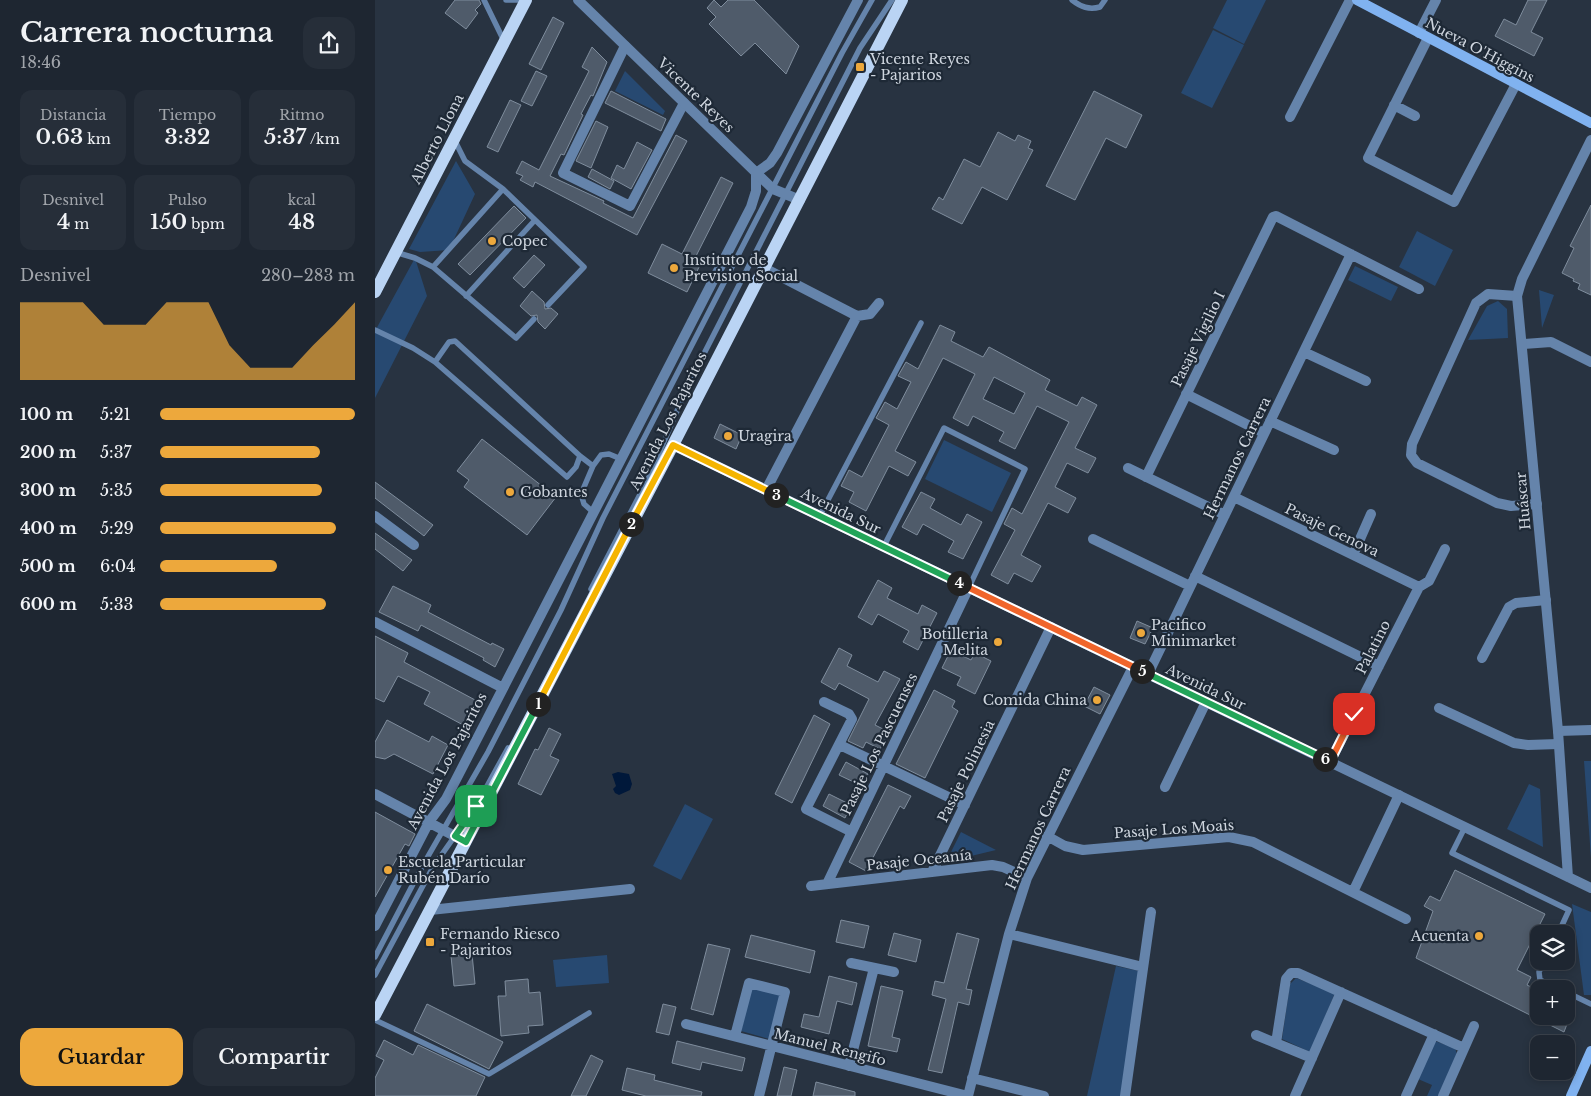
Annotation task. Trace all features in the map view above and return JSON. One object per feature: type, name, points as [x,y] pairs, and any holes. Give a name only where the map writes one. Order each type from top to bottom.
[{"type":"main road","name":"Alberto Llona","points":[[375,292],[526,0]]},
{"type":"main road","name":"Avenida Los Pajaritos","points":[[375,1015],[430,910],[461,839],[673,445],[902,0]]},
{"type":"main road","name":"Nueva O'Higgins","points":[[1357,0],[1591,123]]},
{"type":"main road","points":[[1571,1096],[1591,1053]]},
{"type":"street","name":"Vicente Reyes","points":[[578,0],[773,189],[786,196],[800,200]]},
{"type":"street","points":[[756,172],[777,153],[858,0]]},
{"type":"street","points":[[1290,117],[1349,0]]},
{"type":"street","points":[[1436,0],[1394,105],[1367,158],[1454,202],[1516,84]]},
{"type":"street","points":[[625,46],[563,172],[630,206],[684,103]]},
{"type":"street","points":[[1394,105],[1415,116]]},
{"type":"street","name":"Huáscar","points":[[1568,877],[1558,731],[1517,296],[1522,280],[1591,140]]},
{"type":"street","name":"Avenida Los Pajaritos","points":[[375,926],[429,822],[446,798],[751,207],[756,191],[756,172]]},
{"type":"street","name":"Pasaje Vigilio I","points":[[1146,477],[1270,220],[1276,216],[1351,254]]},
{"type":"street","points":[[1351,254],[1419,289]]},
{"type":"street","name":"Hermanos Carrera","points":[[1148,674],[1351,254]]},
{"type":"street","points":[[764,268],[857,316],[870,314],[879,303]]},
{"type":"street","points":[[1517,296],[1488,294],[1476,303],[1412,444],[1411,455],[1417,463],[1492,500],[1511,506],[1537,504]]},
{"type":"street","points":[[766,490],[857,316]]},
{"type":"street","points":[[1523,344],[1551,342],[1591,362]]},
{"type":"street","points":[[1303,352],[1366,381]]},
{"type":"street","points":[[1186,394],[1264,433]]},
{"type":"street","points":[[1270,421],[1334,450]]},
{"type":"street","name":"Avenida Sur","points":[[673,445],[1591,888]]},
{"type":"street","points":[[1128,468],[1225,515]]},
{"type":"street","name":"Pasaje Genova","points":[[1233,496],[1419,587]]},
{"type":"street","points":[[1353,555],[1371,514]]},
{"type":"street","points":[[375,516],[414,544]]},
{"type":"street","points":[[1093,539],[1190,586]]},
{"type":"street","name":"Palatino","points":[[1330,762],[1419,587],[1429,581],[1445,548]]},
{"type":"street","points":[[1195,576],[1379,666]]},
{"type":"street","name":"Pasaje Los Pascuenses","points":[[827,884],[969,587]]},
{"type":"street","points":[[1482,658],[1509,607],[1516,603],[1546,600]]},
{"type":"street","points":[[375,622],[503,688]]},
{"type":"street","name":"Pasaje Polinesia","points":[[932,872],[1051,627]]},
{"type":"street","name":"Hermanos Carrera","points":[[968,1096],[1009,934],[1027,878],[1133,667]]},
{"type":"street","points":[[824,702],[852,717],[840,745],[806,809],[852,832]]},
{"type":"street","points":[[1165,787],[1206,702]]},
{"type":"street","points":[[1439,708],[1514,743],[1527,746],[1558,744]]},
{"type":"street","points":[[1558,731],[1591,730]]},
{"type":"street","points":[[840,745],[965,805]]},
{"type":"street","points":[[375,794],[461,839]]},
{"type":"street","points":[[1353,892],[1399,795]]},
{"type":"street","name":"Pasaje Los Moais","points":[[1047,836],[1065,846],[1083,850],[1229,836],[1241,838],[1253,842],[1406,919]]},
{"type":"street","name":"Pasaje Oceanía","points":[[811,886],[992,865],[1003,867],[1027,878]]},
{"type":"street","points":[[430,910],[630,889]]},
{"type":"street","points":[[1125,1096],[1151,912]]},
{"type":"street","points":[[1009,934],[1143,967]]},
{"type":"street","points":[[851,963],[894,972]]},
{"type":"street","points":[[849,1066],[874,968]]},
{"type":"street","points":[[1275,1043],[1286,979],[1291,973],[1304,975],[1464,1048]]},
{"type":"street","points":[[735,1036],[749,983],[785,992],[759,1096]]},
{"type":"street","points":[[1295,1096],[1341,992]]},
{"type":"street","name":"Manuel Rengifo","points":[[686,1024],[968,1096]]},
{"type":"street","points":[[1443,1096],[1474,1026]]},
{"type":"street","points":[[1406,1096],[1433,1034]]},
{"type":"street","points":[[1256,1035],[1312,1058]]},
{"type":"street","points":[[973,1078],[1044,1096]]},
{"type":"lane","points":[[484,0],[504,42]]},
{"type":"lane","points":[[506,0],[518,0]]},
{"type":"lane","points":[[375,957],[423,865],[445,830],[488,752],[561,610],[607,510],[872,0]]},
{"type":"lane","points":[[375,975],[433,867],[461,839],[476,806],[649,477],[688,384],[786,196],[859,48],[892,0]]},
{"type":"lane","points":[[1072,0],[1078,5],[1091,10],[1100,7],[1105,0]]},
{"type":"lane","points":[[454,139],[465,161],[503,189],[584,267],[548,305]]},
{"type":"lane","points":[[433,267],[503,189]]},
{"type":"lane","points":[[466,296],[535,220]]},
{"type":"lane","points":[[395,252],[415,258],[433,267],[516,338],[534,319]]},
{"type":"lane","points":[[819,516],[921,323]]},
{"type":"lane","points":[[375,330],[413,348],[435,362],[567,477],[576,467],[580,456]]},
{"type":"lane","points":[[435,362],[449,342],[455,342],[593,466]]},
{"type":"lane","points":[[884,546],[943,428],[1025,469],[969,587]]},
{"type":"lane","points":[[593,512],[584,504],[581,494],[593,466],[601,455],[609,454],[621,459]]},
{"type":"lane","points":[[1465,827],[1452,853],[1569,910],[1562,925]]},
{"type":"lane","points":[[1575,996],[1591,1004]]},
{"type":"lane","points":[[375,1020],[489,1074],[589,1013]]},
{"type":"shaded area","points":[[1227,0],[1266,0],[1244,44],[1213,28]]},
{"type":"shaded area","points":[[1213,30],[1244,45],[1212,108],[1181,93]]},
{"type":"shaded area","points":[[625,71],[665,111],[663,115],[615,91]]},
{"type":"shaded area","points":[[456,161],[475,194],[449,250],[420,252],[409,249]]},
{"type":"shaded area","points":[[1417,231],[1453,250],[1435,286],[1399,267]]},
{"type":"shaded area","points":[[415,258],[427,296],[375,398],[375,331]]},
{"type":"shaded area","points":[[1355,266],[1398,287],[1391,301],[1348,280]]},
{"type":"shaded area","points":[[1539,290],[1554,295],[1542,328]]},
{"type":"shaded area","points":[[1498,301],[1507,309],[1508,338],[1468,340],[1487,306]]},
{"type":"shaded area","points":[[944,440],[1011,473],[992,512],[925,479]]},
{"type":"shaded area","points":[[1584,761],[1591,761],[1591,858]]},
{"type":"shaded area","points":[[618,772],[629,774],[632,784],[630,790],[619,795],[613,789],[616,786],[612,774]]},
{"type":"shaded area","points":[[1529,784],[1540,789],[1543,847],[1507,829]]},
{"type":"shaded area","points":[[685,804],[713,819],[681,880],[653,866]]},
{"type":"shaded area","points":[[961,832],[996,850],[946,862]]},
{"type":"shaded area","points":[[1572,904],[1591,912],[1591,995],[1584,995]]},
{"type":"shaded area","points":[[607,955],[609,983],[556,987],[553,960]]},
{"type":"shaded area","points":[[1116,966],[1139,971],[1121,1096],[1087,1096]]},
{"type":"shaded area","points":[[1296,978],[1335,993],[1310,1052],[1282,1039],[1290,984]]},
{"type":"shaded area","points":[[752,987],[781,995],[769,1039],[741,1031]]},
{"type":"shaded area","points":[[1435,1041],[1455,1048],[1457,1054],[1438,1096],[1427,1096],[1432,1085],[1418,1079]]},
{"type":"building","points":[[455,0],[479,0],[481,4],[475,10],[478,13],[466,29],[445,13]]},
{"type":"building","points":[[714,0],[721,7],[728,0],[754,0],[799,46],[786,74],[755,43],[741,56],[709,24],[716,17],[707,8]]},
{"type":"building","points":[[1528,0],[1547,0],[1531,32],[1543,38],[1534,56],[1495,36],[1504,19],[1516,25]]},
{"type":"building","points":[[553,17],[564,23],[541,70],[529,64]]},
{"type":"building","points":[[592,47],[607,62],[593,96],[591,95],[581,114],[583,115],[564,155],[561,154],[550,176],[604,201],[603,203],[633,218],[676,135],[687,141],[637,235],[535,182],[533,187],[520,180],[523,176],[516,173],[522,161],[539,170],[589,71],[582,67]]},
{"type":"building","points":[[536,71],[547,76],[532,106],[521,101]]},
{"type":"building","points":[[611,91],[666,119],[661,131],[605,103]]},
{"type":"building","points":[[1094,91],[1142,115],[1126,148],[1106,138],[1075,200],[1046,186]]},
{"type":"building","points":[[510,100],[521,105],[498,152],[487,147]]},
{"type":"building","points":[[596,121],[608,127],[591,168],[576,161]]},
{"type":"building","points":[[998,132],[1015,141],[1018,135],[1031,141],[1028,148],[1033,150],[1007,200],[982,187],[962,224],[932,209],[939,197],[943,200],[964,159],[980,167]]},
{"type":"building","points":[[637,142],[652,150],[631,189],[611,178],[617,165],[624,169]]},
{"type":"building","points":[[592,169],[614,181],[610,189],[588,177]]},
{"type":"building","points":[[721,177],[733,183],[694,260],[701,263],[687,292],[648,273],[662,244],[682,254]]},
{"type":"building","points":[[1591,205],[1591,295],[1578,289],[1580,284],[1562,273],[1574,248],[1570,246]]},
{"type":"building","name":"Copec","points":[[514,206],[526,218],[470,275],[458,264]]},
{"type":"building","points":[[534,255],[545,265],[524,288],[513,278]]},
{"type":"building","points":[[532,291],[544,302],[545,309],[551,308],[558,314],[545,329],[538,322],[537,315],[531,316],[520,306]]},
{"type":"building","points":[[940,325],[955,332],[951,341],[983,357],[989,347],[1050,380],[1045,390],[1077,406],[1082,397],[1097,405],[1075,448],[1096,458],[1092,466],[1088,473],[1067,463],[1055,487],[1076,498],[1068,513],[1048,503],[1021,555],[1041,566],[1032,582],[1014,573],[1008,584],[991,575],[1015,530],[1004,524],[1012,508],[1022,514],[1069,422],[1037,406],[1015,449],[999,441],[1004,432],[973,416],[968,426],[953,418],[975,374],[943,358],[895,451],[916,462],[908,476],[889,466],[866,511],[849,502],[854,492],[841,486],[849,470],[862,477],[889,425],[876,418],[885,402],[897,409],[911,382],[898,376],[906,362],[918,369]],"holes":[[[994,377],[1025,393],[1014,414],[983,399]]]},
{"type":"building","name":"Uragira","points":[[720,424],[742,435],[736,449],[714,438]]},
{"type":"building","name":"Gobantes","points":[[482,439],[556,497],[527,535],[464,487],[469,480],[457,471]]},
{"type":"building","points":[[375,482],[433,525],[424,536],[375,498]]},
{"type":"building","points":[[921,492],[935,499],[930,508],[961,525],[967,514],[982,522],[963,559],[948,552],[954,541],[923,524],[917,535],[902,527]]},
{"type":"building","points":[[375,533],[412,560],[403,571],[375,549]]},
{"type":"building","points":[[878,580],[892,588],[887,598],[918,614],[922,605],[937,613],[918,650],[903,642],[909,631],[878,614],[872,625],[858,617]]},
{"type":"building","points":[[393,586],[431,605],[428,612],[491,645],[492,643],[504,649],[495,667],[483,660],[484,658],[421,625],[418,631],[379,612]]},
{"type":"building","name":"Pacifico Minimarket","points":[[1137,621],[1153,628],[1145,644],[1130,638]]},
{"type":"building","points":[[375,636],[408,653],[404,662],[477,701],[465,726],[424,704],[430,692],[398,676],[384,702],[375,698]]},
{"type":"building","points":[[839,648],[852,655],[847,666],[878,682],[884,671],[900,679],[875,725],[889,732],[880,749],[866,742],[863,748],[848,741],[869,699],[839,683],[835,690],[821,682]]},
{"type":"building","points":[[951,650],[971,660],[975,653],[991,661],[975,694],[957,685],[961,677],[942,668]]},
{"type":"building","name":"Comida China","points":[[1094,687],[1110,695],[1100,714],[1084,706]]},
{"type":"building","points":[[934,690],[955,701],[952,707],[958,711],[925,778],[896,764]]},
{"type":"building","points":[[814,715],[830,724],[792,803],[775,794]]},
{"type":"building","points":[[387,720],[429,742],[432,736],[448,745],[433,774],[394,754],[385,759],[375,757],[375,742]]},
{"type":"building","points":[[549,728],[561,734],[550,756],[559,760],[541,795],[518,784],[535,749],[538,750]]},
{"type":"building","points":[[846,762],[868,774],[862,786],[839,775]]},
{"type":"building","points":[[888,785],[911,796],[904,809],[900,806],[866,871],[849,862]]},
{"type":"building","points":[[829,794],[851,805],[845,818],[823,806]]},
{"type":"building","name":"Escuela Particular Rubén Darío","points":[[375,812],[415,834],[409,846],[405,844],[375,897]]},
{"type":"building","name":"Acuenta","points":[[1455,870],[1545,914],[1540,925],[1530,925],[1530,944],[1517,970],[1531,977],[1527,985],[1530,986],[1530,1015],[1416,958],[1433,911],[1424,906],[1430,896],[1440,901]]},
{"type":"building","points":[[841,920],[869,926],[864,948],[836,942]]},
{"type":"building","points":[[894,933],[921,940],[916,962],[888,955]]},
{"type":"building","points":[[957,933],[979,939],[966,989],[972,990],[969,1005],[958,1002],[942,1073],[928,1070],[946,999],[932,995],[935,981],[944,983]]},
{"type":"building","points":[[751,935],[815,951],[810,973],[745,957]]},
{"type":"building","points":[[708,944],[730,949],[713,1015],[691,1009]]},
{"type":"building","points":[[472,954],[475,984],[454,986],[451,956]]},
{"type":"building","points":[[829,976],[857,983],[852,1005],[837,1001],[829,1034],[801,1027],[804,1014],[819,1017]]},
{"type":"building","points":[[528,979],[529,993],[540,992],[543,1025],[528,1026],[529,1033],[501,1036],[498,996],[506,996],[505,981]]},
{"type":"building","points":[[881,986],[903,991],[892,1037],[900,1039],[897,1052],[868,1046]]},
{"type":"building","points":[[427,1004],[503,1042],[489,1069],[414,1031]]},
{"type":"building","points":[[663,1004],[676,1007],[669,1035],[656,1032]]},
{"type":"building","name":"Acuenta","points":[[1550,1025],[1567,1025],[1564,1032]]},
{"type":"building","points":[[384,1040],[413,1055],[418,1045],[485,1077],[476,1096],[375,1096],[375,1078],[384,1060],[376,1056]]},
{"type":"building","points":[[677,1041],[745,1058],[742,1071],[702,1062],[700,1070],[672,1063]]},
{"type":"building","points":[[591,1055],[603,1061],[586,1096],[571,1096]]},
{"type":"building","points":[[784,1067],[797,1070],[791,1096],[777,1096]]},
{"type":"building","points":[[627,1068],[655,1075],[654,1080],[702,1092],[701,1096],[646,1096],[622,1090]]},
{"type":"building","points":[[816,1082],[855,1092],[855,1096],[813,1096]]},
{"type":"place","name":"Vicente Reyes - Pajaritos","points":[[860,67]]},
{"type":"place","name":"Copec","points":[[492,241]]},
{"type":"place","name":"Instituto de Prevision Social","points":[[674,268]]},
{"type":"place","name":"Uragira","points":[[728,436]]},
{"type":"place","name":"Gobantes","points":[[510,492]]},
{"type":"place","name":"Pacifico Minimarket","points":[[1141,633]]},
{"type":"place","name":"Botilleria Melita","points":[[998,642]]},
{"type":"place","name":"Comida China","points":[[1097,700]]},
{"type":"place","name":"Escuela Particular Rubén Darío","points":[[388,870]]},
{"type":"place","name":"Acuenta","points":[[1479,936]]},
{"type":"place","name":"Fernando Riesco - Pajaritos","points":[[430,942]]},
{"type":"route","points":[[476,806],[455,836],[466,842],[673,445],[1330,762],[1354,714]]}]
